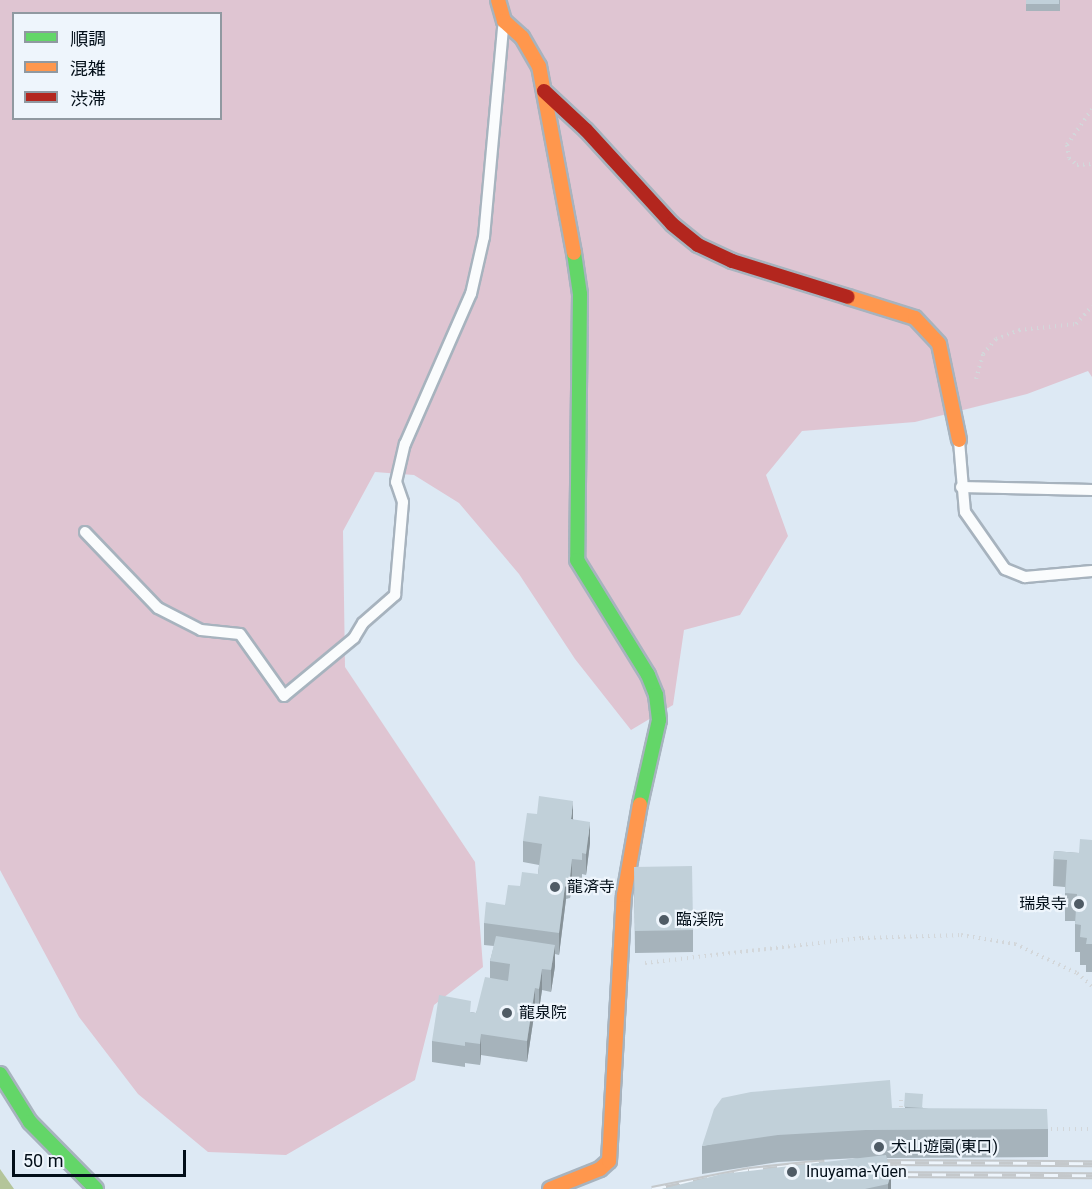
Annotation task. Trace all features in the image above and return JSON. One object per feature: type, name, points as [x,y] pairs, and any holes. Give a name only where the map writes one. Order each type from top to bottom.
[{"type":"street","points":[[498,0],[504,21],[522,38],[539,66],[580,294],[577,560],[648,675],[657,704],[658,720],[629,849],[617,964],[616,1144],[609,1161],[600,1169],[550,1189]]},
{"type":"street","points":[[544,91],[586,130],[672,224],[698,245],[732,261],[915,318],[939,344],[959,440]]},
{"type":"street","points":[[0,1074],[30,1122],[96,1189]]},
{"type":"lane","points":[[85,532],[158,608],[201,630],[240,634],[284,696],[354,638],[363,623],[395,595],[402,502],[396,482],[405,444],[471,294],[484,237],[504,21]]},
{"type":"lane","points":[[959,440],[961,487],[965,512],[1005,569],[1025,577],[1092,570]]},
{"type":"lane","points":[[961,487],[1092,490]]},
{"type":"path","points":[[1092,109],[1067,145],[1070,158],[1077,165],[1092,164]]},
{"type":"path","points":[[976,390],[976,372],[983,354],[996,339],[1019,330],[1076,324],[1092,306]]},
{"type":"path","points":[[617,964],[810,947],[862,938],[961,935],[1015,944],[1077,973],[1092,986]]},
{"type":"path","points":[[901,1100],[902,1121]]},
{"type":"path","points":[[1036,1129],[1092,1130]]},
{"type":"shaded area","points":[[0,0],[1092,0],[1092,377],[1088,371],[1027,394],[915,422],[802,431],[766,475],[788,536],[740,615],[684,630],[673,705],[631,730],[575,659],[519,574],[459,503],[414,475],[375,472],[343,531],[345,667],[475,862],[483,967],[434,1005],[415,1080],[286,1155],[208,1152],[138,1094],[79,1017],[0,870]]},
{"type":"shaded area","points":[[0,1169],[14,1189],[0,1189]]},
{"type":"building","points":[[1026,0],[1059,0],[1059,4],[1026,4]]},
{"type":"building","name":"龍済寺","points":[[539,796],[573,801],[571,819],[590,822],[586,854],[582,853],[582,860],[572,859],[570,877],[566,878],[559,933],[484,923],[486,902],[505,905],[508,885],[520,886],[522,872],[538,874],[542,844],[523,841],[527,813],[537,814]]},
{"type":"building","points":[[1080,839],[1092,840],[1092,944],[1086,944],[1087,938],[1080,937],[1081,925],[1075,924],[1077,894],[1065,893],[1067,860],[1053,859],[1054,851],[1079,853]]},
{"type":"building","name":"臨渓院","points":[[692,866],[693,930],[635,931],[634,867]]},
{"type":"building","points":[[496,936],[555,945],[551,970],[542,969],[539,989],[535,988],[527,1041],[481,1034],[480,1044],[465,1042],[465,1046],[432,1041],[439,995],[471,1001],[470,1012],[476,1013],[485,977],[508,981],[510,964],[490,961]]},
{"type":"building","points":[[890,1080],[892,1108],[1047,1109],[1048,1129],[866,1130],[778,1135],[702,1146],[714,1109],[722,1098],[751,1092]]},
{"type":"building","points":[[905,1093],[923,1094],[922,1108],[904,1107]]},
{"type":"building","points":[[886,1155],[891,1173],[888,1184],[865,1189],[662,1189],[722,1174]]},
{"type":"railway","points":[[652,1189],[749,1170],[825,1162]]},
{"type":"railway","points":[[873,1162],[1092,1163]]},
{"type":"railway","points":[[876,1174],[1092,1175]]},
{"type":"traffic: fast","points":[[574,253],[580,294],[577,560],[648,675],[656,695],[659,720],[640,804]]},
{"type":"traffic: fast","points":[[0,1074],[30,1122],[96,1189]]},
{"type":"traffic: slow","points":[[498,0],[504,21],[522,37],[539,66],[574,253]]},
{"type":"traffic: slow","points":[[848,297],[915,318],[939,344],[959,440]]},
{"type":"traffic: slow","points":[[550,1189],[600,1169],[609,1161],[624,895],[640,804]]},
{"type":"traffic: jam","points":[[544,91],[586,130],[672,224],[698,245],[732,261],[848,297]]},
{"type":"place","name":"龍済寺","points":[[555,887]]},
{"type":"place","name":"瑞泉寺","points":[[1079,904]]},
{"type":"place","name":"臨渓院","points":[[664,920]]},
{"type":"place","name":"龍泉院","points":[[507,1013]]},
{"type":"place","name":"犬山遊園(東口)","points":[[879,1147]]},
{"type":"place","name":"Inuyama-Yūen","points":[[792,1172]]}]
